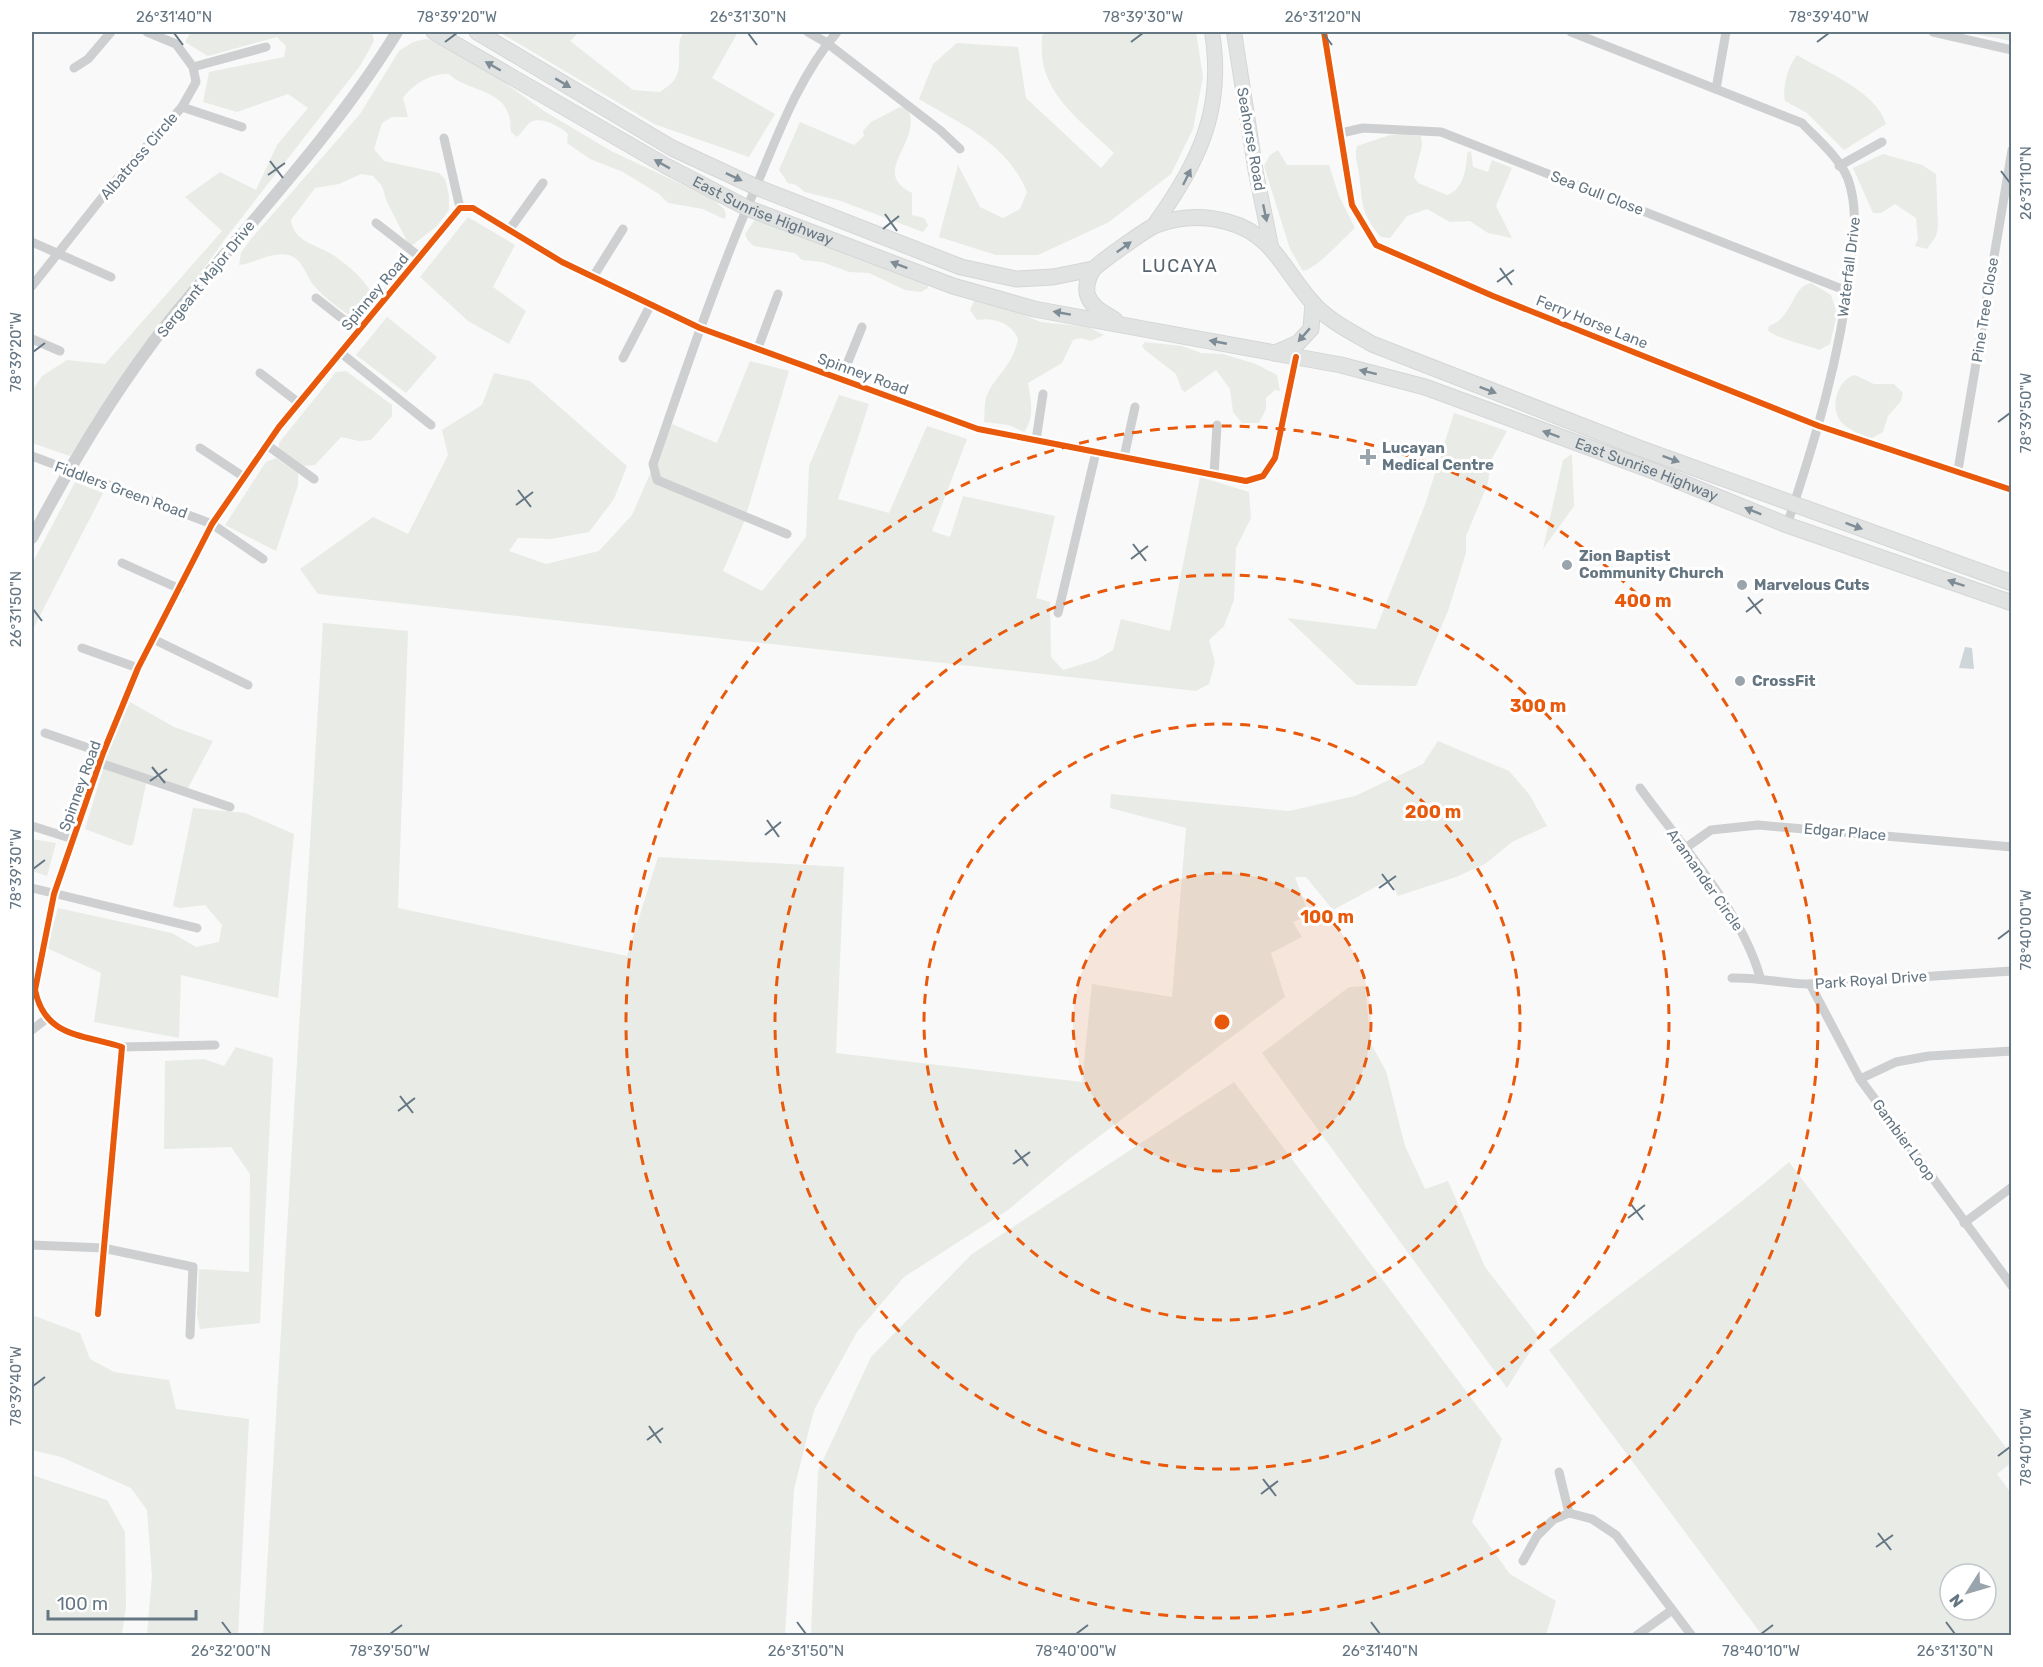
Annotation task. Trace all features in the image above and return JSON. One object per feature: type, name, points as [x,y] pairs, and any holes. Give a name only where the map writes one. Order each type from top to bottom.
[{"type":"main road","name":"East Sunrise Highway","points":[[434,32],[666,166],[747,208],[953,286],[1034,309],[1341,365],[1425,387],[1656,472],[1787,525],[2012,603]]},
{"type":"main road","name":"East Sunrise Highway","points":[[477,32],[672,148],[756,187],[961,267],[1016,279],[1053,277],[1093,269]]},
{"type":"main road","name":"Seahorse Road","points":[[1154,225],[1185,182],[1209,124],[1216,56],[1212,32]]},
{"type":"main road","name":"Seahorse Road","points":[[1234,32],[1256,172],[1271,246]]},
{"type":"main road","points":[[1120,323],[1096,308],[1088,296],[1088,284],[1093,269],[1154,225],[1190,217],[1210,217],[1231,222],[1271,246]]},
{"type":"main road","name":"East Sunrise Highway","points":[[1271,246],[1313,303],[1335,322],[1372,344],[1628,444],[2012,584]]},
{"type":"main road","points":[[1275,353],[1298,343],[1311,329],[1313,303]]},
{"type":"street","points":[[74,68],[88,59],[111,32]]},
{"type":"street","points":[[147,32],[176,44],[193,66],[266,47]]},
{"type":"street","name":"Sergeant Major Drive","points":[[32,538],[67,470],[105,411],[169,322],[291,177],[371,74],[398,32]]},
{"type":"street","points":[[808,32],[827,43],[941,131],[960,149]]},
{"type":"street","points":[[787,534],[657,480],[653,464],[700,328],[772,143],[793,101],[827,43],[837,32]]},
{"type":"street","name":"Ferry Horse Lane","points":[[1324,32],[1341,133],[1344,168],[1352,205],[1376,245],[1473,287],[1820,426],[1958,470],[2012,490]]},
{"type":"street","name":"Waterfall Drive","points":[[1570,32],[1802,123],[1847,177],[1856,211],[1847,291],[1835,366],[1820,426],[1787,525]]},
{"type":"street","points":[[1716,89],[1726,32]]},
{"type":"street","points":[[1933,32],[2012,50]]},
{"type":"street","name":"Albatross Circle","points":[[32,286],[55,253],[182,107],[196,82],[193,66]]},
{"type":"street","points":[[182,107],[242,127]]},
{"type":"street","name":"Sea Gull Close","points":[[1341,133],[1363,128],[1441,132],[1847,291]]},
{"type":"street","points":[[444,138],[460,208]]},
{"type":"street","points":[[1839,166],[1882,142]]},
{"type":"street","name":"Pine Tree Close","points":[[1958,470],[2012,150]]},
{"type":"street","points":[[510,230],[543,183]]},
{"type":"street","name":"Spinney Road","points":[[46,1019],[38,1005],[35,990],[54,894],[100,763],[138,668],[212,524],[244,477],[299,403],[460,208],[473,208],[562,262],[700,328],[978,429],[1246,481],[1263,476],[1275,458],[1296,357]]},
{"type":"street","points":[[376,223],[420,257]]},
{"type":"street","points":[[593,276],[623,229]]},
{"type":"street","points":[[32,242],[111,277]]},
{"type":"street","points":[[758,348],[778,294]]},
{"type":"street","points":[[316,298],[358,331]]},
{"type":"street","points":[[622,358],[651,304]]},
{"type":"street","points":[[841,379],[861,327]]},
{"type":"street","points":[[32,339],[60,351]]},
{"type":"street","points":[[341,353],[431,425]]},
{"type":"street","points":[[260,373],[299,403]]},
{"type":"street","points":[[1036,440],[1043,394]]},
{"type":"street","points":[[1124,457],[1135,406]]},
{"type":"street","points":[[1214,475],[1217,425]]},
{"type":"street","points":[[267,445],[314,479]]},
{"type":"street","points":[[200,448],[244,477]]},
{"type":"street","points":[[1058,613],[1096,452]]},
{"type":"street","name":"Fiddlers Green Road","points":[[32,456],[212,524],[263,559]]},
{"type":"street","points":[[122,563],[180,589]]},
{"type":"street","points":[[153,639],[248,685]]},
{"type":"street","points":[[82,648],[138,668]]},
{"type":"street","points":[[45,733],[104,753]]},
{"type":"street","points":[[100,763],[230,807]]},
{"type":"street","name":"Aramander Circle","points":[[1640,788],[1737,920],[1752,948],[1760,977]]},
{"type":"street","name":"Edgar Place","points":[[1684,849],[1711,830],[1758,825],[2012,847]]},
{"type":"street","points":[[32,826],[73,839]]},
{"type":"street","points":[[32,888],[197,928]]},
{"type":"street","name":"Park Royal Drive","points":[[1732,978],[1760,977],[1785,984],[1810,984],[2012,971]]},
{"type":"street","name":"Gambier Loop","points":[[1810,984],[1860,1079],[2012,1286]]},
{"type":"street","points":[[32,1030],[46,1019],[60,1030],[122,1047],[215,1045]]},
{"type":"street","points":[[98,1314],[122,1047]]},
{"type":"street","points":[[1860,1079],[1896,1062],[1929,1056],[2012,1051]]},
{"type":"street","points":[[1964,1223],[2012,1186]]},
{"type":"street","points":[[32,1245],[103,1248],[193,1267],[190,1335]]},
{"type":"street","points":[[1559,1472],[1569,1513]]},
{"type":"street","points":[[1524,1562],[1538,1536],[1553,1520],[1569,1513],[1592,1519],[1616,1534],[1692,1635]]},
{"type":"street","points":[[1636,1635],[1672,1610]]},
{"type":"shaded area","points":[[191,32],[372,32],[374,41],[360,66],[225,239],[70,456],[32,443],[32,391],[42,376],[67,360],[105,364],[222,231],[185,197],[220,172],[256,190],[277,145],[308,108],[288,94],[237,112],[203,102],[209,72],[284,57],[286,46],[277,37],[208,56],[185,42]]},
{"type":"shaded area","points":[[499,32],[579,32],[570,41],[633,90],[660,92],[672,83],[678,73],[680,42],[684,32],[738,32],[712,78],[775,114],[749,157],[654,124]]},
{"type":"shaded area","points":[[1043,32],[1196,32],[1203,77],[1193,129],[1171,174],[1109,222],[1038,255],[996,255],[939,237],[958,165],[980,207],[1003,218],[1020,209],[1027,192],[1008,160],[995,148],[967,127],[919,99],[933,64],[957,43],[1018,47],[1026,98],[1101,168],[1114,153],[1074,115],[1052,87],[1045,70],[1042,52]]},
{"type":"shaded area","points":[[1964,32],[2011,32],[2011,41]]},
{"type":"shaded area","points":[[425,39],[437,41],[474,61],[544,111],[611,151],[711,198],[724,209],[726,216],[724,219],[703,209],[668,203],[659,194],[623,172],[590,159],[567,143],[568,134],[551,123],[540,120],[531,122],[517,137],[511,132],[509,115],[498,99],[449,74],[442,74],[423,80],[407,93],[403,98],[408,117],[392,117],[382,123],[374,149],[384,161],[439,173],[445,179],[449,195],[449,210],[437,226],[410,247],[387,202],[382,186],[373,176],[361,174],[339,184],[315,188],[291,220],[296,233],[301,238],[339,259],[366,284],[374,296],[362,311],[350,315],[337,306],[315,287],[298,260],[289,255],[270,256],[239,265],[241,253],[251,239],[360,114],[399,51],[413,42]]},
{"type":"shaded area","points":[[1797,55],[1835,75],[1860,92],[1880,112],[1886,124],[1844,150],[1807,113],[1785,101],[1786,77]]},
{"type":"shaded area","points":[[900,107],[908,109],[911,121],[895,175],[900,184],[912,193],[912,215],[924,218],[928,225],[923,232],[841,201],[805,192],[796,185],[788,183],[779,170],[800,122],[854,145],[864,136],[863,131],[871,122]]},
{"type":"shaded area","points":[[1390,135],[1421,136],[1422,146],[1414,177],[1418,183],[1447,195],[1457,189],[1460,184],[1465,171],[1467,153],[1471,151],[1473,167],[1488,172],[1492,160],[1512,168],[1496,206],[1512,238],[1488,233],[1470,221],[1450,222],[1427,209],[1407,216],[1390,238],[1381,237],[1369,221],[1364,208],[1356,150],[1357,146]]},
{"type":"shaded area","points":[[1278,150],[1287,165],[1329,165],[1339,196],[1355,228],[1322,259],[1303,271],[1290,249],[1264,166],[1270,155]]},
{"type":"shaded area","points":[[1883,154],[1922,165],[1936,174],[1938,227],[1936,236],[1927,249],[1915,246],[1918,239],[1916,218],[1895,204],[1881,213],[1873,213],[1853,168]]},
{"type":"shaded area","points":[[468,217],[515,245],[493,287],[526,311],[509,344],[468,321],[420,277]]},
{"type":"shaded area","points":[[756,218],[819,244],[928,283],[928,288],[921,292],[905,290],[869,273],[849,272],[822,262],[802,260],[795,253],[754,246],[745,234]]},
{"type":"shaded area","points":[[1811,283],[1831,295],[1837,314],[1830,344],[1819,350],[1783,338],[1768,330],[1769,326],[1784,316],[1799,290]]},
{"type":"shaded area","points":[[975,299],[983,299],[1041,322],[1089,327],[1104,335],[1091,341],[1081,338],[1073,340],[1062,363],[1028,383],[1031,414],[1024,432],[1009,425],[984,422],[989,390],[1012,358],[1018,339],[1007,325],[1001,322],[989,319],[977,320],[970,310]]},
{"type":"shaded area","points":[[387,317],[437,357],[406,393],[356,355]]},
{"type":"shaded area","points":[[1145,342],[1182,346],[1201,353],[1223,354],[1256,364],[1277,375],[1280,391],[1275,390],[1266,398],[1266,409],[1259,423],[1242,423],[1233,412],[1230,389],[1216,370],[1185,392],[1176,374],[1145,350],[1142,346]]},
{"type":"shaded area","points":[[750,361],[789,371],[744,522],[723,571],[762,591],[806,537],[809,466],[839,395],[869,404],[838,499],[889,513],[927,426],[967,439],[932,531],[950,537],[963,496],[1055,516],[1036,598],[1050,602],[1051,657],[1063,670],[1096,660],[1113,650],[1121,619],[1170,631],[1200,477],[1249,492],[1251,518],[1236,548],[1234,600],[1224,626],[1209,640],[1215,662],[1209,684],[1196,691],[318,594],[300,569],[373,517],[408,534],[448,455],[442,430],[482,405],[494,373],[530,381],[627,466],[614,499],[589,532],[551,539],[518,538],[509,551],[546,564],[599,551],[632,515],[672,424],[717,443]]},
{"type":"shaded area","points":[[346,371],[392,405],[392,416],[371,440],[359,441],[341,437],[315,465],[304,466],[279,448],[279,443],[336,372]]},
{"type":"shaded area","points":[[1855,375],[1874,384],[1894,384],[1903,393],[1901,401],[1888,416],[1883,432],[1872,438],[1845,426],[1836,410],[1840,388],[1844,382]]},
{"type":"shaded area","points":[[1454,413],[1507,431],[1491,460],[1488,483],[1466,536],[1466,553],[1448,611],[1416,686],[1357,685],[1287,618],[1376,629],[1426,502]]},
{"type":"shaded area","points":[[1572,454],[1574,506],[1543,549],[1563,460]]},
{"type":"shaded area","points":[[276,458],[298,473],[298,485],[276,551],[225,525],[266,462]]},
{"type":"shaded area","points":[[75,482],[103,493],[32,631],[32,564]]},
{"type":"shaded area","points":[[323,623],[408,631],[398,908],[627,956],[658,857],[844,867],[836,1053],[1082,1082],[1092,984],[1172,997],[1186,828],[1110,808],[1111,794],[1289,811],[1355,796],[1423,764],[1438,741],[1509,771],[1529,794],[1547,826],[1512,842],[1485,864],[1456,877],[1398,896],[1390,879],[1333,910],[1306,877],[1295,877],[1306,907],[1305,917],[1293,922],[1302,937],[1271,953],[1285,997],[1069,1159],[1008,1210],[904,1277],[857,1332],[814,1410],[794,1489],[785,1635],[263,1635]]},
{"type":"shaded area","points":[[1965,647],[1972,648],[1974,669],[1959,668]]},
{"type":"shaded area","points":[[130,702],[174,727],[213,741],[187,790],[148,775],[133,844],[130,846],[85,829],[111,743]]},
{"type":"shaded area","points":[[193,808],[245,813],[294,834],[278,998],[181,975],[179,1038],[94,1022],[101,973],[47,948],[58,908],[172,933],[196,947],[219,942],[222,925],[205,905],[180,908],[173,906]]},
{"type":"shaded area","points":[[32,839],[56,843],[47,876],[32,871]]},
{"type":"shaded area","points":[[1365,986],[1371,1044],[1386,1071],[1405,1146],[1425,1189],[1448,1181],[1485,1267],[1539,1337],[1507,1388],[1262,1053],[1349,987]]},
{"type":"shaded area","points":[[236,1047],[273,1058],[260,1323],[200,1329],[197,1315],[199,1269],[249,1272],[250,1174],[231,1147],[164,1149],[165,1061],[204,1059],[224,1066]]},
{"type":"shaded area","points":[[1234,1082],[1502,1439],[1472,1522],[1510,1574],[1556,1601],[1546,1635],[811,1635],[818,1471],[871,1357],[972,1254]]},
{"type":"shaded area","points":[[1789,1162],[2011,1454],[2011,1463],[1997,1474],[2011,1493],[2011,1635],[1762,1635],[1549,1350]]},
{"type":"shaded area","points":[[32,1315],[80,1333],[90,1359],[114,1372],[169,1380],[176,1409],[249,1419],[238,1635],[147,1635],[152,1576],[147,1510],[131,1488],[61,1457],[32,1450]]},
{"type":"shaded area","points":[[32,1475],[107,1500],[125,1532],[126,1606],[122,1635],[32,1635]]},
{"type":"cycle path","points":[[1324,32],[1352,205],[1376,245],[1493,296],[1819,426],[2012,490]]},
{"type":"cycle path","points":[[98,1314],[122,1047],[68,1032],[47,1017],[40,1006],[35,990],[54,894],[103,753],[138,668],[212,524],[279,427],[460,208],[473,208],[562,262],[700,328],[978,429],[1246,481],[1263,476],[1275,458],[1296,357]]},
{"type":"place","name":"Lucayan Medical Centre","points":[[1368,457]]},
{"type":"place","name":"Zion Baptist Community Church","points":[[1567,565]]},
{"type":"place","name":"Marvelous Cuts","points":[[1742,585]]},
{"type":"place","name":"CrossFit","points":[[1740,681]]},
{"type":"district","name":"LUCAYA","points":[[1180,266]]}]
